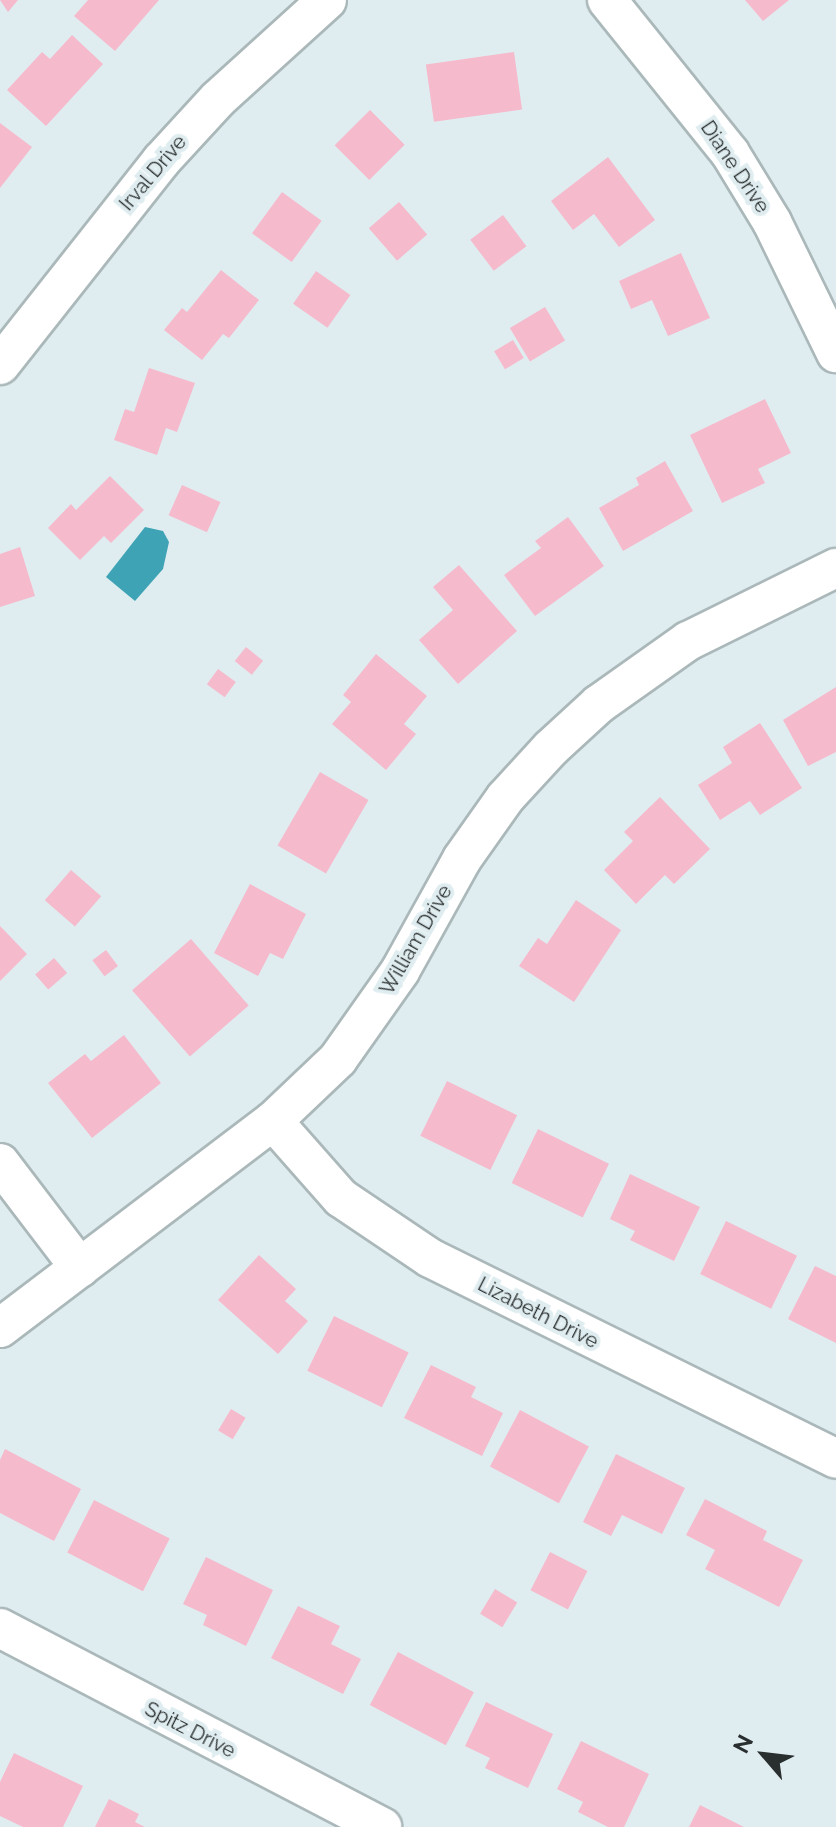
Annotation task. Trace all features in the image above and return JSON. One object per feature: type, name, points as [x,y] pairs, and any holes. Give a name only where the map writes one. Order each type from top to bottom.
[{"type":"street","name":"Irval Drive","points":[[0,365],[161,161],[218,99],[327,0]]},
{"type":"street","name":"Diane Drive","points":[[607,0],[730,153],[772,222],[836,353]]},
{"type":"street","name":"William Drive","points":[[0,1328],[273,1121],[338,1059],[370,1017],[462,859],[505,798],[551,748],[599,704],[688,641],[836,568]]},
{"type":"street","name":"Lizabeth Drive","points":[[273,1121],[341,1198],[430,1258],[836,1459]]},
{"type":"street","points":[[0,1163],[80,1268]]},
{"type":"street","name":"Spitz Drive","points":[[0,1628],[382,1827]]},
{"type":"water","points":[[145,527],[163,531],[169,542],[163,569],[135,601],[106,577]]},
{"type":"building","points":[[0,0],[18,0],[8,12]]},
{"type":"building","points":[[88,0],[159,0],[115,51],[74,16]]},
{"type":"building","points":[[745,0],[789,0],[763,21]]},
{"type":"building","points":[[72,35],[103,64],[46,126],[7,90],[42,52],[50,59]]},
{"type":"building","points":[[514,52],[522,109],[434,122],[426,64]]},
{"type":"building","points":[[370,110],[405,145],[369,180],[335,145]]},
{"type":"building","points":[[0,123],[32,147],[0,188]]},
{"type":"building","points":[[608,157],[655,220],[619,247],[594,214],[573,230],[551,201]]},
{"type":"building","points":[[282,192],[322,221],[292,262],[252,233]]},
{"type":"building","points":[[399,202],[427,234],[397,261],[369,228]]},
{"type":"building","points":[[503,215],[526,246],[494,271],[470,240]]},
{"type":"building","points":[[681,253],[710,318],[668,336],[652,300],[631,309],[619,281]]},
{"type":"building","points":[[221,270],[259,300],[229,338],[223,334],[202,360],[164,330],[182,308],[187,312]]},
{"type":"building","points":[[316,271],[350,295],[327,328],[293,304]]},
{"type":"building","points":[[545,307],[565,340],[530,362],[510,328]]},
{"type":"building","points":[[513,340],[524,358],[505,369],[494,351]]},
{"type":"building","points":[[149,368],[195,383],[177,432],[166,428],[157,455],[114,440],[125,409],[134,412]]},
{"type":"building","points":[[765,399],[791,453],[758,469],[765,483],[722,503],[690,435]]},
{"type":"building","points":[[665,461],[693,511],[623,551],[599,508],[639,485],[636,478]]},
{"type":"building","points":[[110,476],[144,510],[111,543],[104,536],[80,560],[48,528],[71,504],[76,510]]},
{"type":"building","points":[[182,485],[220,502],[207,532],[169,515]]},
{"type":"building","points":[[568,517],[604,566],[535,616],[504,575],[541,548],[535,541]]},
{"type":"building","points":[[20,547],[35,596],[0,607],[0,554]]},
{"type":"building","points":[[459,565],[517,631],[458,684],[419,640],[453,610],[433,587]]},
{"type":"building","points":[[246,647],[263,661],[252,675],[235,661]]},
{"type":"building","points":[[376,654],[427,696],[404,724],[416,734],[386,770],[332,724],[351,702],[343,695]]},
{"type":"building","points":[[218,669],[236,682],[225,697],[207,684]]},
{"type":"building","points":[[836,687],[836,752],[808,766],[783,720]]},
{"type":"building","points":[[760,723],[802,788],[760,815],[750,801],[720,820],[698,785],[732,763],[723,747]]},
{"type":"building","points":[[320,772],[368,800],[326,874],[278,846]]},
{"type":"building","points":[[660,797],[710,849],[674,884],[665,875],[636,904],[604,870],[633,841],[624,832]]},
{"type":"building","points":[[71,870],[101,896],[75,926],[45,900]]},
{"type":"building","points":[[250,884],[306,914],[283,959],[270,953],[258,976],[214,953]]},
{"type":"building","points":[[576,900],[621,930],[574,1002],[519,966],[538,938],[547,944]]},
{"type":"building","points":[[0,926],[27,954],[0,981]]},
{"type":"building","points":[[191,939],[249,1005],[190,1057],[132,990]]},
{"type":"building","points":[[106,950],[118,966],[104,976],[92,960]]},
{"type":"building","points":[[54,958],[67,973],[48,989],[35,974]]},
{"type":"building","points":[[124,1035],[161,1083],[92,1138],[48,1083],[85,1054],[91,1061]]},
{"type":"building","points":[[447,1081],[517,1115],[490,1170],[420,1136]]},
{"type":"building","points":[[538,1129],[609,1164],[583,1218],[512,1183]]},
{"type":"building","points":[[630,1174],[700,1207],[674,1261],[630,1240],[635,1231],[610,1219]]},
{"type":"building","points":[[726,1221],[797,1256],[771,1309],[700,1274]]},
{"type":"building","points":[[259,1255],[296,1289],[285,1301],[308,1321],[278,1354],[218,1300]]},
{"type":"building","points":[[815,1266],[836,1276],[836,1343],[788,1319]]},
{"type":"building","points":[[334,1316],[409,1352],[382,1407],[307,1371]]},
{"type":"building","points":[[431,1365],[476,1387],[471,1397],[503,1413],[482,1456],[404,1418]]},
{"type":"building","points":[[231,1409],[246,1418],[233,1439],[218,1430]]},
{"type":"building","points":[[520,1410],[589,1447],[559,1503],[490,1467]]},
{"type":"building","points":[[5,1449],[81,1489],[54,1541],[0,1513],[0,1460]]},
{"type":"building","points":[[616,1454],[685,1488],[662,1534],[622,1515],[611,1536],[583,1522]]},
{"type":"building","points":[[705,1499],[767,1531],[763,1540],[803,1560],[779,1607],[705,1569],[715,1550],[686,1535]]},
{"type":"building","points":[[94,1500],[170,1539],[143,1591],[67,1553]]},
{"type":"building","points":[[550,1552],[587,1571],[568,1609],[530,1590]]},
{"type":"building","points":[[206,1557],[273,1590],[246,1646],[203,1625],[207,1615],[183,1604]]},
{"type":"building","points":[[495,1589],[517,1602],[502,1627],[480,1614]]},
{"type":"building","points":[[298,1606],[340,1626],[331,1644],[361,1659],[343,1694],[271,1658]]},
{"type":"building","points":[[398,1652],[474,1692],[446,1745],[370,1705]]},
{"type":"building","points":[[486,1702],[553,1734],[528,1788],[485,1768],[490,1758],[465,1746]]},
{"type":"building","points":[[581,1741],[649,1774],[624,1827],[608,1827],[578,1812],[583,1802],[557,1789]]},
{"type":"building","points":[[14,1753],[83,1786],[63,1827],[23,1827],[0,1816],[0,1782]]},
{"type":"building","points":[[109,1799],[139,1814],[135,1822],[145,1827],[95,1827]]},
{"type":"building","points":[[700,1805],[744,1827],[689,1827]]}]
